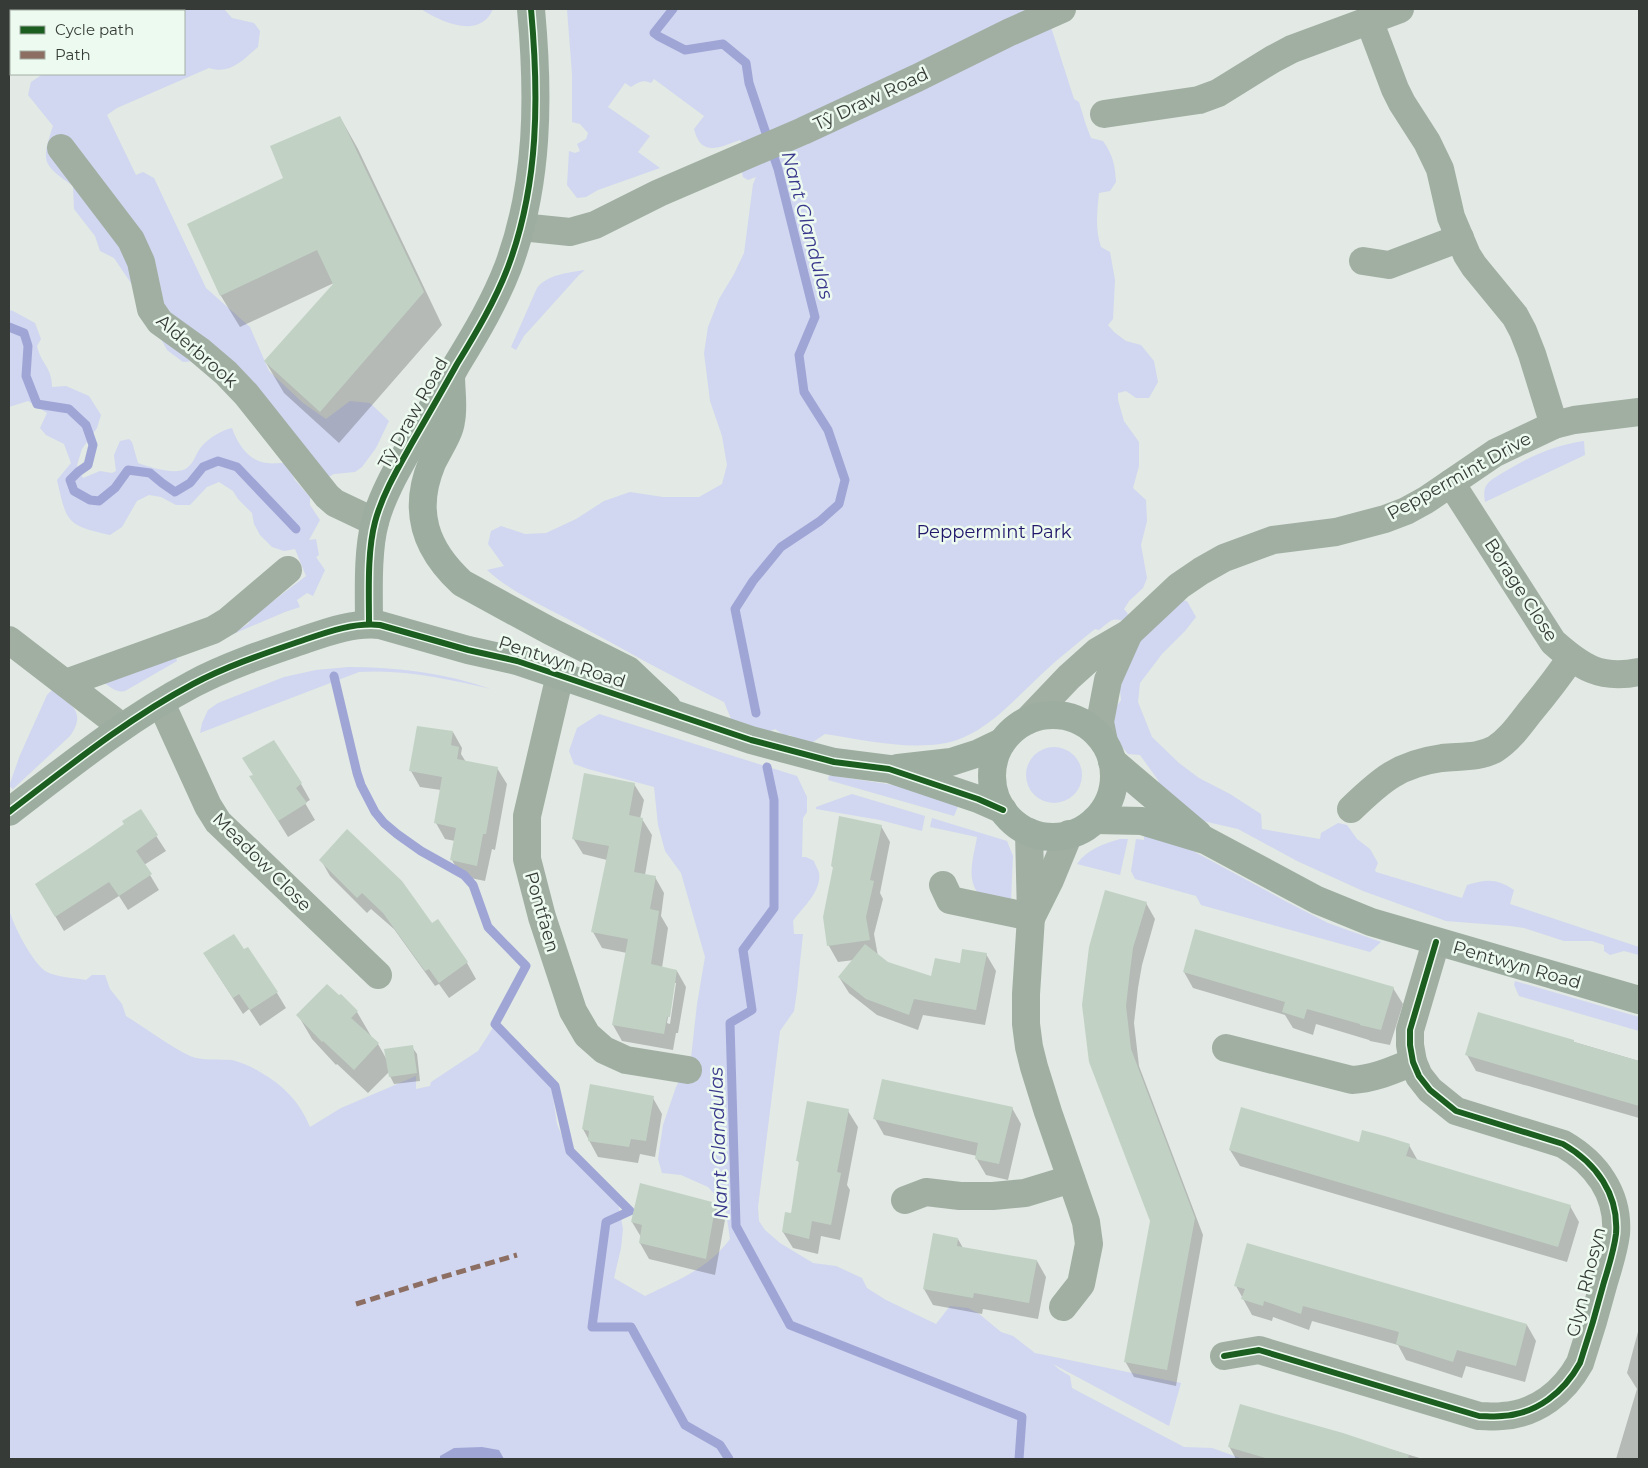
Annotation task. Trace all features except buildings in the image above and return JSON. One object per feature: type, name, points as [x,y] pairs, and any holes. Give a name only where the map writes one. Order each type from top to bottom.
[{"type":"street","points":[[521,227],[535,135],[536,89],[531,9]]},
{"type":"street","name":"Tŷ Draw Road","points":[[369,624],[370,568],[375,522],[384,497],[451,374],[486,316],[507,268],[521,227],[570,232],[595,225],[647,198],[786,138],[1062,9]]},
{"type":"street","points":[[1104,114],[1199,100],[1218,93],[1273,59],[1292,50],[1400,9]]},
{"type":"street","points":[[1369,20],[1395,89],[1427,142],[1440,169],[1451,217],[1467,255],[1516,316],[1532,354],[1554,425]]},
{"type":"street","name":"Alderbrook","points":[[61,148],[131,240],[140,262],[151,309],[160,322],[199,350],[226,373],[246,394],[327,496],[335,503],[375,522]]},
{"type":"street","points":[[1362,261],[1389,264],[1460,238]]},
{"type":"street","points":[[451,374],[451,422],[432,465],[423,493],[424,520],[436,551],[451,573],[462,583],[550,631],[628,670],[674,714]]},
{"type":"street","name":"Peppermint Drive","points":[[1028,720],[1069,677],[1098,651],[1129,633],[1179,586],[1224,558],[1273,540],[1336,532],[1385,519],[1406,511],[1504,449],[1554,425],[1574,420],[1639,412]]},
{"type":"street","name":"Borage Close","points":[[1451,483],[1552,642],[1582,666],[1596,672],[1612,675],[1639,672]]},
{"type":"street","points":[[66,682],[213,630],[228,621],[288,570]]},
{"type":"street","name":"Pentwyn Road","points":[[9,812],[122,727],[205,678],[243,662],[322,634],[356,625],[369,624],[518,661],[751,740],[834,762],[889,769],[978,799],[1003,810]]},
{"type":"street","name":"Peppermint Drive","points":[[1108,751],[1100,722],[1111,672],[1129,633]]},
{"type":"street","points":[[9,640],[122,727]]},
{"type":"street","points":[[1352,809],[1392,773],[1417,763],[1443,758],[1473,756],[1494,749],[1512,735],[1571,658]]},
{"type":"street","name":"Pontfaen","points":[[560,675],[527,816],[527,859],[542,917],[573,1011],[587,1035],[604,1050],[626,1060],[688,1070]]},
{"type":"street","name":"Meadow Close","points":[[161,703],[208,806],[218,822],[378,975]]},
{"type":"street","points":[[1049,715],[1070,717],[1089,726],[1108,751],[1113,782],[1107,803],[1095,820],[1069,834],[1050,837],[1029,832],[1009,819],[997,802],[991,776],[994,759],[1002,742],[1013,729],[1028,720],[1049,715]]},
{"type":"street","name":"Pentwyn Road","points":[[889,769],[951,762],[1002,742]]},
{"type":"street","name":"Pentwyn Road","points":[[1108,751],[1205,840]]},
{"type":"street","name":"Pentwyn Road","points":[[1095,820],[1142,821],[1205,840],[1317,900],[1371,922],[1639,1000]]},
{"type":"street","points":[[1029,832],[1031,917],[1026,994],[1026,1024],[1029,1047],[1040,1087],[1086,1222],[1089,1244],[1082,1284],[1063,1307]]},
{"type":"street","points":[[1031,917],[1050,880],[1069,834]]},
{"type":"street","points":[[943,885],[950,900],[1031,917]]},
{"type":"street","name":"Glyn Rhosyn","points":[[1224,1356],[1259,1350],[1479,1416],[1504,1416],[1527,1411],[1544,1403],[1562,1390],[1580,1363],[1614,1245],[1616,1220],[1606,1184],[1584,1158],[1563,1144],[1456,1111],[1430,1090],[1419,1076],[1410,1045],[1410,1030],[1436,942]]},
{"type":"street","points":[[1226,1048],[1352,1080],[1366,1080],[1414,1062]]},
{"type":"street","points":[[905,1200],[926,1192],[960,1196],[993,1196],[1025,1192],[1071,1179]]},
{"type":"green space","points":[[224,9],[232,18],[254,23],[260,31],[258,47],[230,68],[217,70],[209,68],[117,108],[107,115],[136,175],[143,172],[154,178],[206,288],[250,327],[269,371],[303,403],[326,419],[350,401],[370,403],[389,421],[376,448],[362,467],[355,472],[334,474],[311,486],[290,470],[295,480],[310,497],[310,505],[320,520],[309,540],[316,539],[319,555],[316,557],[325,570],[313,596],[307,593],[297,600],[300,607],[231,635],[249,623],[248,620],[306,576],[295,549],[284,551],[272,547],[260,535],[254,524],[252,513],[233,491],[219,482],[207,487],[190,505],[176,505],[161,497],[149,495],[137,501],[122,527],[110,535],[77,525],[71,520],[63,505],[57,480],[71,463],[64,444],[46,435],[40,428],[47,413],[28,401],[9,407],[9,310],[35,323],[41,339],[37,346],[52,380],[52,387],[66,386],[89,396],[101,415],[97,428],[82,449],[77,465],[83,478],[100,471],[112,473],[116,471],[114,455],[120,441],[129,439],[132,442],[138,463],[162,470],[182,470],[190,466],[200,448],[208,440],[220,432],[232,428],[237,440],[249,455],[261,462],[283,463],[284,450],[196,361],[183,362],[167,350],[133,286],[114,258],[100,251],[95,236],[74,209],[73,186],[50,167],[46,155],[53,126],[28,95],[31,82],[42,75],[185,75],[185,10],[180,10]]},
{"type":"green space","points":[[421,9],[493,9],[487,18],[479,24],[460,26],[439,19]]},
{"type":"green space","name":"Peppermint Park","points":[[567,9],[1050,9],[1050,24],[1074,99],[1079,102],[1091,138],[1103,141],[1114,165],[1116,182],[1110,191],[1099,193],[1097,214],[1099,241],[1101,247],[1110,252],[1115,280],[1113,319],[1108,325],[1126,341],[1141,345],[1154,361],[1158,382],[1149,398],[1136,398],[1126,391],[1118,393],[1124,421],[1139,442],[1139,466],[1133,488],[1146,500],[1147,521],[1141,545],[1147,578],[1143,588],[1129,601],[1124,609],[1128,614],[1125,619],[1113,620],[1099,630],[1095,629],[1051,665],[1010,705],[971,734],[940,744],[911,745],[882,743],[825,734],[810,744],[802,743],[790,735],[784,735],[775,729],[764,734],[734,726],[724,702],[668,674],[530,599],[507,586],[487,570],[504,566],[488,544],[491,531],[501,526],[525,534],[546,533],[576,519],[604,501],[630,492],[663,497],[699,497],[722,484],[727,465],[722,436],[710,401],[704,353],[708,327],[719,299],[744,253],[753,184],[756,177],[748,180],[743,177],[741,169],[747,148],[740,140],[719,147],[706,147],[697,138],[694,129],[704,116],[654,79],[651,83],[645,81],[631,87],[625,83],[608,107],[650,136],[638,152],[660,168],[598,190],[586,197],[577,198],[567,185],[569,151],[575,153],[580,151],[577,144],[586,139],[588,133],[580,124],[572,122],[572,74]]},
{"type":"green space","points":[[585,270],[524,336],[516,350],[511,347],[537,288],[553,277]]},
{"type":"green space","points":[[1584,441],[1585,455],[1485,502],[1485,488],[1488,483],[1498,476],[1542,452]]},
{"type":"green space","points":[[1174,599],[1187,601],[1196,617],[1162,654],[1140,683],[1138,702],[1152,737],[1179,763],[1199,778],[1230,794],[1261,814],[1262,829],[1320,839],[1321,833],[1338,823],[1347,825],[1357,839],[1370,849],[1378,863],[1376,872],[1462,898],[1467,885],[1486,881],[1502,883],[1514,890],[1510,904],[1639,947],[1639,955],[1624,951],[1610,955],[1604,951],[1604,945],[1592,941],[1564,941],[1524,928],[1446,921],[1363,891],[1297,861],[1238,829],[1203,821],[1162,792],[1158,780],[1140,755],[1128,754],[1117,741],[1111,714],[1121,700],[1119,681],[1126,673],[1132,659],[1135,642]]},
{"type":"green space","points":[[176,657],[177,661],[125,691],[116,690],[104,683]]},
{"type":"green space","points":[[348,667],[385,668],[421,672],[474,683],[491,689],[409,673],[359,672],[200,733],[208,710],[218,703],[284,677],[316,670]]},
{"type":"green space","points":[[52,690],[71,704],[77,715],[75,728],[70,736],[13,789],[9,786],[20,755],[47,695]]},
{"type":"green space","points":[[599,714],[797,776],[807,797],[807,812],[803,818],[802,857],[814,861],[819,873],[819,880],[814,893],[793,921],[794,934],[803,934],[794,1011],[780,1031],[758,1207],[759,1221],[765,1230],[780,1243],[813,1263],[836,1266],[862,1278],[867,1288],[886,1300],[936,1324],[950,1306],[968,1308],[978,1313],[1001,1332],[1013,1336],[1035,1353],[1181,1383],[1169,1426],[1053,1364],[1070,1376],[1072,1388],[1184,1447],[1212,1448],[1243,1459],[9,1459],[9,908],[24,943],[36,961],[47,972],[86,980],[92,975],[105,975],[110,989],[122,1004],[126,1016],[194,1058],[232,1060],[260,1072],[290,1095],[310,1127],[341,1108],[416,1076],[416,1089],[430,1086],[431,1082],[478,1051],[496,1023],[520,1043],[528,1059],[537,1066],[555,1087],[553,1097],[557,1124],[570,1156],[597,1174],[616,1191],[623,1229],[614,1278],[645,1296],[692,1273],[712,1258],[730,1239],[725,1205],[708,1187],[681,1175],[662,1173],[658,1159],[663,1125],[676,1087],[691,1058],[705,957],[681,873],[665,851],[658,825],[654,787],[574,764],[569,751],[577,728]]},
{"type":"green space","points":[[1049,747],[1059,747],[1074,755],[1080,764],[1082,775],[1080,786],[1074,795],[1059,803],[1049,803],[1038,798],[1031,791],[1026,780],[1026,770],[1031,759],[1038,752]]},
{"type":"green space","points":[[829,775],[913,788],[959,804],[954,816],[828,780]]},
{"type":"green space","points":[[852,794],[925,816],[922,831],[880,820],[816,809],[816,807]]},
{"type":"green space","points":[[932,818],[1007,841],[1013,856],[1011,900],[978,893],[974,887],[972,866],[977,837],[930,827]]},
{"type":"green space","points":[[1144,833],[1182,845],[1328,923],[1381,942],[1370,952],[1201,905],[1196,896],[1135,879],[1131,871],[1136,839],[1144,840]]},
{"type":"green space","points":[[1120,839],[1128,839],[1120,875],[1077,864],[1091,851]]},
{"type":"green space","points":[[1515,981],[1639,1017],[1639,1031],[1519,996],[1514,985]]},
{"type":"water","points":[[482,1447],[499,1450],[504,1459],[440,1459],[440,1456],[454,1448]]},
{"type":"waterway","name":"Nant Glandulas","points":[[673,9],[654,33],[658,36],[685,50],[723,44],[746,63],[749,83],[778,169],[815,317],[799,355],[804,392],[828,430],[845,480],[839,504],[820,521],[781,547],[753,581],[735,609],[756,713]]},
{"type":"waterway","points":[[9,327],[24,333],[28,346],[26,376],[37,404],[69,409],[86,425],[93,445],[88,465],[70,480],[74,491],[90,500],[99,501],[115,488],[128,470],[150,473],[175,492],[190,483],[203,467],[218,461],[237,467],[296,529]]},
{"type":"waterway","points":[[334,676],[357,773],[375,812],[384,823],[421,851],[464,875],[473,885],[488,927],[526,966],[495,1024],[555,1086],[570,1151],[630,1211],[606,1222],[592,1327],[631,1327],[685,1425],[720,1445],[729,1459]]},
{"type":"waterway","name":"Nant Glandulas","points":[[767,767],[774,800],[774,908],[743,950],[752,1010],[730,1023],[736,1226],[790,1325],[1022,1417],[1019,1459]]},
{"type":"marked path","points":[[356,1304],[517,1255]]},
{"type":"cycle path","points":[[369,624],[369,573],[372,534],[382,502],[401,462],[491,304],[503,280],[518,236],[526,204],[534,140],[535,74],[531,9]]},
{"type":"cycle path","points":[[9,812],[121,728],[193,684],[269,652],[316,636],[358,625],[380,625],[468,650],[517,661],[751,740],[834,762],[889,769],[978,799],[1003,810]]},
{"type":"cycle path","points":[[1224,1356],[1259,1350],[1479,1416],[1515,1414],[1538,1406],[1558,1392],[1580,1363],[1614,1246],[1616,1234],[1614,1206],[1603,1181],[1586,1160],[1575,1152],[1563,1144],[1456,1111],[1430,1090],[1419,1076],[1413,1062],[1410,1030],[1436,942]]}]
